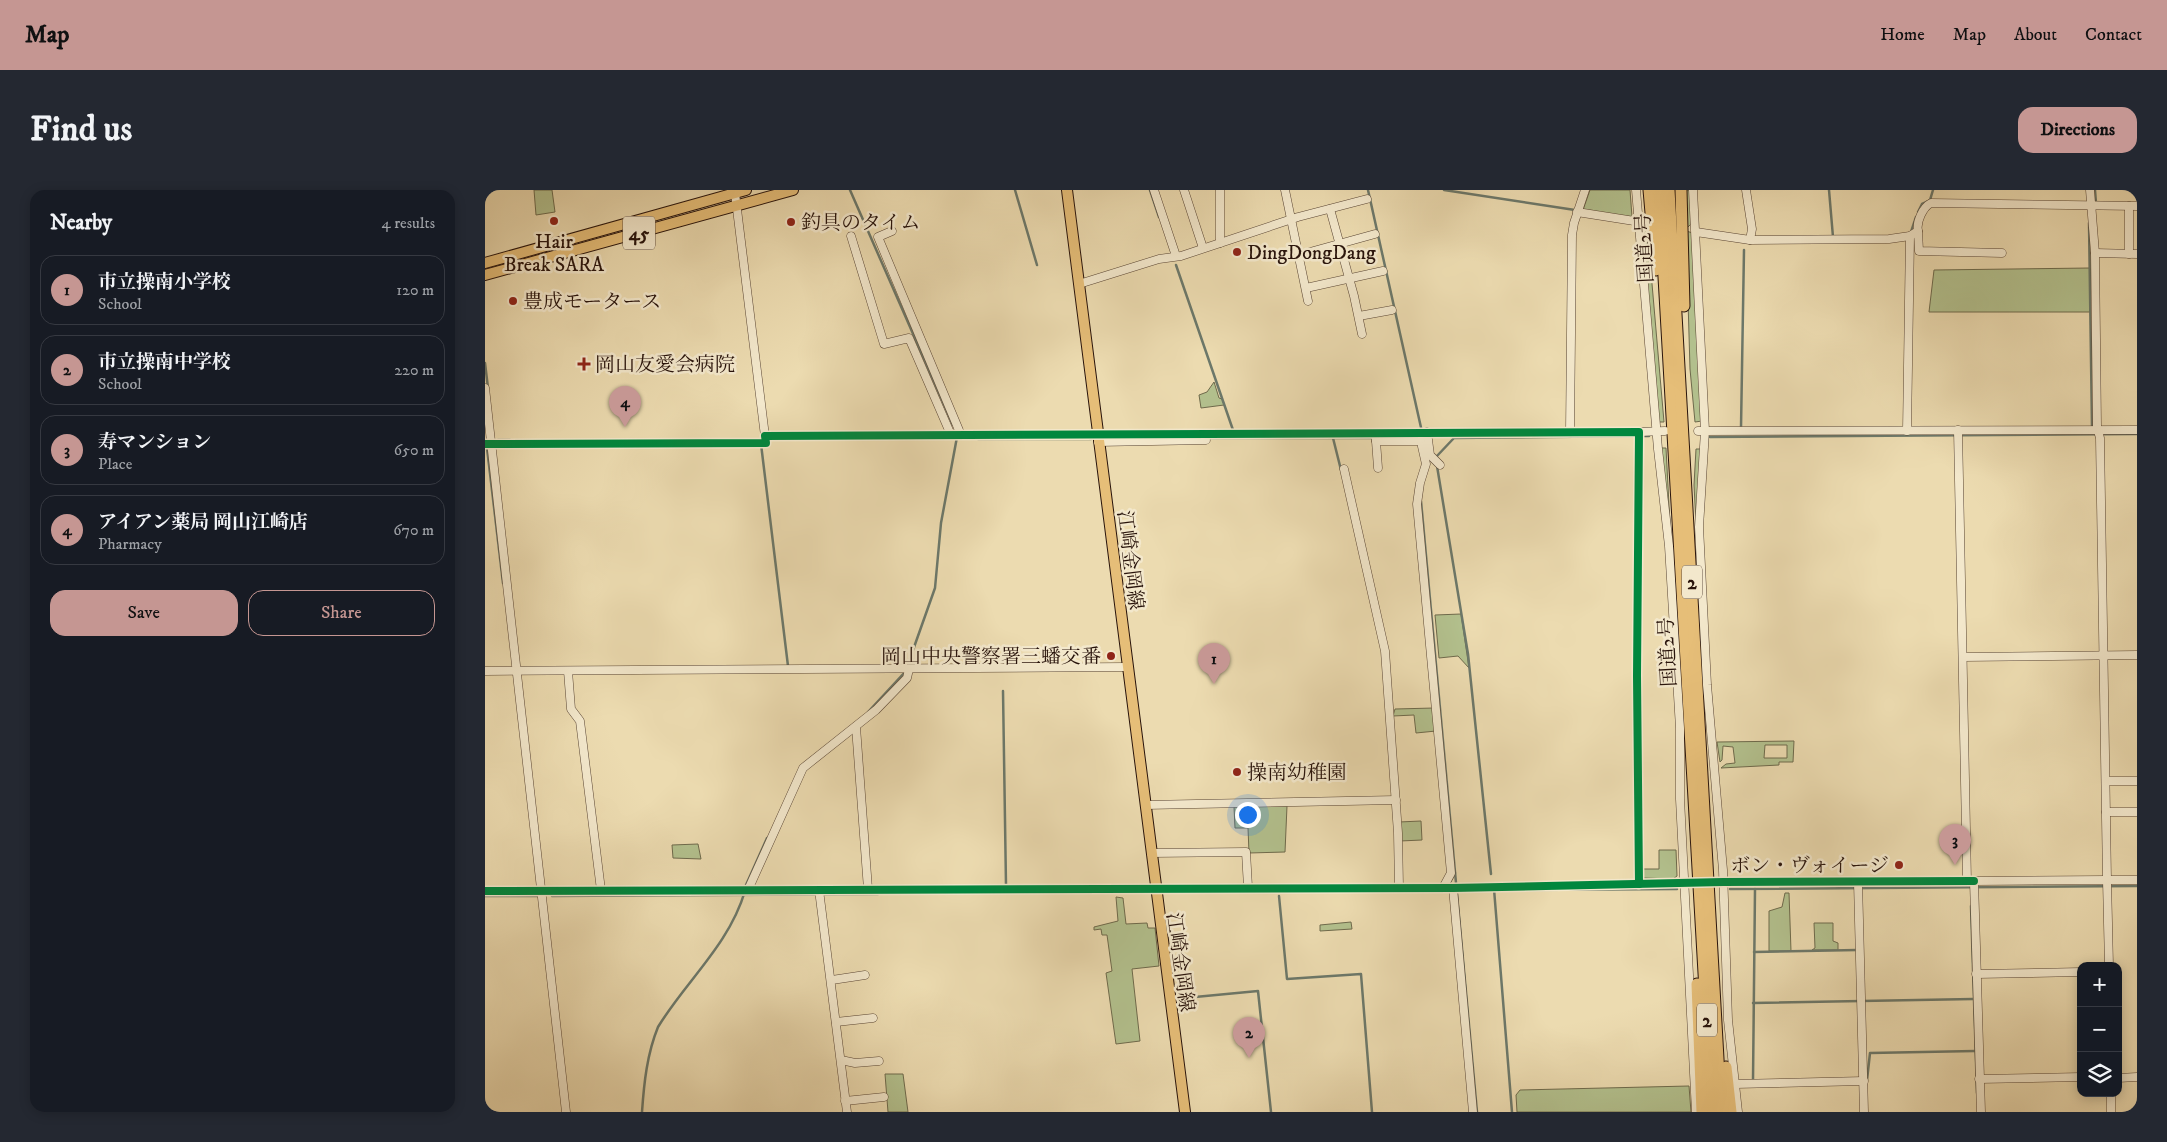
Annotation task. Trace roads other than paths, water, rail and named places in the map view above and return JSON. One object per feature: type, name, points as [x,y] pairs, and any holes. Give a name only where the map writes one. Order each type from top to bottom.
[{"type":"highway","points":[[1649,190],[1660,328],[1675,460]]},
{"type":"highway","name":"国道2号","points":[[1659,190],[1712,1112]]},
{"type":"highway","name":"国道2号","points":[[1669,190],[1721,1112]]},
{"type":"highway","points":[[1679,353],[1684,334],[1681,190]]},
{"type":"highway","points":[[1701,927],[1697,954],[1702,1112]]},
{"type":"highway","points":[[1714,974],[1731,1112]]},
{"type":"main road","name":"45","points":[[485,263],[746,190]]},
{"type":"main road","name":"45","points":[[485,275],[793,190]]},
{"type":"main road","name":"江崎金岡線","points":[[1067,190],[1097,438],[1185,1112]]},
{"type":"street","points":[[1154,190],[1176,256]]},
{"type":"street","points":[[1184,190],[1203,248]]},
{"type":"street","points":[[1220,190],[1220,243]]},
{"type":"street","points":[[1285,190],[1309,301]]},
{"type":"street","points":[[1570,433],[1572,251],[1577,212],[1585,190]]},
{"type":"street","points":[[1637,190],[1661,431],[1674,621],[1680,728],[1680,790],[1688,883],[1696,1112]]},
{"type":"street","points":[[1693,190],[1696,231],[1701,431],[1699,527],[1719,882],[1738,1112]]},
{"type":"street","points":[[1746,190],[1752,228],[1750,240]]},
{"type":"street","points":[[2091,190],[2095,254],[2105,655],[2109,962]]},
{"type":"street","points":[[735,193],[764,440]]},
{"type":"street","points":[[1079,284],[1367,199]]},
{"type":"street","points":[[1907,431],[1913,234],[1925,207],[1931,203],[2133,206],[2133,254],[2095,254]]},
{"type":"street","points":[[1330,209],[1359,316],[1362,334]]},
{"type":"street","points":[[1577,212],[1647,223]]},
{"type":"street","points":[[1686,228],[1750,240],[1889,239],[1913,234]]},
{"type":"street","points":[[892,231],[878,237],[957,435]]},
{"type":"street","points":[[1299,254],[1375,234]]},
{"type":"street","points":[[1913,234],[1919,251],[2002,253]]},
{"type":"street","points":[[851,236],[884,344],[909,338],[957,435]]},
{"type":"street","points":[[1306,288],[1383,271]]},
{"type":"street","points":[[1359,316],[1392,310]]},
{"type":"street","points":[[485,388],[488,444],[517,671],[566,1112]]},
{"type":"street","points":[[1701,431],[2099,433],[2137,430]]},
{"type":"street","points":[[1097,438],[1376,437],[1570,433],[1639,435],[1661,431]]},
{"type":"street","points":[[1958,433],[1963,657],[1981,1112]]},
{"type":"street","points":[[488,444],[957,435],[1206,440]]},
{"type":"street","points":[[1421,435],[1430,455],[1436,461]]},
{"type":"street","points":[[1421,435],[1426,464],[1420,483],[1417,504],[1473,1112]]},
{"type":"street","points":[[1639,435],[1637,676],[1639,884]]},
{"type":"street","points":[[1376,437],[1378,468]]},
{"type":"street","points":[[1344,469],[1385,651],[1396,800],[1399,887]]},
{"type":"street","points":[[1963,657],[2137,655]]},
{"type":"street","points":[[485,671],[1127,667]]},
{"type":"street","points":[[746,890],[803,768],[856,727],[907,678],[907,669]]},
{"type":"street","points":[[568,671],[571,709],[580,721],[601,890]]},
{"type":"street","points":[[856,727],[868,889]]},
{"type":"street","points":[[2106,782],[2137,781]]},
{"type":"street","points":[[1145,804],[1396,800]]},
{"type":"street","points":[[2106,812],[2137,812]]},
{"type":"street","points":[[1151,853],[1246,852],[1248,887]]},
{"type":"street","points":[[1719,882],[1858,886],[2107,884],[2137,880]]},
{"type":"street","points":[[485,891],[746,890],[819,892],[868,889],[1155,887],[1452,888],[1688,883]]},
{"type":"street","points":[[1858,886],[1864,1112]]},
{"type":"street","points":[[819,892],[847,1112]]},
{"type":"street","points":[[1976,974],[2077,972]]},
{"type":"street","points":[[831,980],[865,975]]},
{"type":"street","points":[[836,1022],[873,1018]]},
{"type":"street","points":[[841,1060],[855,1063],[879,1061]]},
{"type":"street","points":[[1979,1079],[2077,1076]]},
{"type":"street","points":[[2122,1078],[2137,1078]]},
{"type":"street","points":[[1735,1084],[1864,1081]]},
{"type":"street","points":[[845,1101],[884,1097]]},
{"type":"street","points":[[2111,1097],[2111,1112]]},
{"type":"waterway","points":[[850,190],[953,425]]},
{"type":"waterway","points":[[1015,190],[1037,265]]},
{"type":"waterway","points":[[1150,190],[1159,217]]},
{"type":"waterway","points":[[1368,190],[1422,432]]},
{"type":"waterway","points":[[1444,190],[1575,210]]},
{"type":"waterway","points":[[1829,190],[1833,237]]},
{"type":"waterway","points":[[1930,200],[1933,190]]},
{"type":"waterway","points":[[2095,190],[2096,203]]},
{"type":"waterway","points":[[1918,212],[1922,204],[1931,200]]},
{"type":"waterway","points":[[1911,232],[1916,217]]},
{"type":"waterway","points":[[2089,223],[2092,426]]},
{"type":"waterway","points":[[1741,428],[1744,250]]},
{"type":"waterway","points":[[1176,265],[1233,430]]},
{"type":"waterway","points":[[485,363],[488,388]]},
{"type":"waterway","points":[[1710,437],[2137,434]]},
{"type":"waterway","points":[[1436,457],[1454,438],[1649,436]]},
{"type":"waterway","points":[[907,667],[935,588],[941,523],[957,437]]},
{"type":"waterway","points":[[1207,438],[1374,438]]},
{"type":"waterway","points":[[1333,438],[1341,470]]},
{"type":"waterway","points":[[978,439],[1091,439]]},
{"type":"waterway","points":[[498,440],[510,440]]},
{"type":"waterway","points":[[761,444],[788,666]]},
{"type":"waterway","points":[[487,448],[503,583]]},
{"type":"waterway","points":[[1437,466],[1468,654],[1491,874]]},
{"type":"waterway","points":[[1421,501],[1477,1112]]},
{"type":"waterway","points":[[868,712],[905,672]]},
{"type":"waterway","points":[[1003,691],[1006,885]]},
{"type":"waterway","points":[[746,885],[767,838]]},
{"type":"waterway","points":[[1449,884],[1455,873]]},
{"type":"waterway","points":[[1730,889],[2137,886]]},
{"type":"waterway","points":[[1494,889],[1512,1112]]},
{"type":"waterway","points":[[1521,890],[1677,889]]},
{"type":"waterway","points":[[1753,1081],[1755,889]]},
{"type":"waterway","points":[[642,1112],[647,1069],[658,1027],[729,929],[745,891]]},
{"type":"waterway","points":[[485,896],[539,896],[539,894]]},
{"type":"waterway","points":[[552,896],[878,894]]},
{"type":"waterway","points":[[1279,896],[1287,979],[1361,974],[1372,1112]]},
{"type":"waterway","points":[[1971,906],[1977,1093]]},
{"type":"waterway","points":[[1754,952],[1857,950]]},
{"type":"waterway","points":[[1174,999],[1258,991],[1271,1112]]},
{"type":"waterway","points":[[1753,1003],[1973,999]]},
{"type":"waterway","points":[[1867,1080],[1870,1053],[1975,1051]]},
{"type":"place","name":"Hair Break SARA","points":[[554,221]]},
{"type":"place","name":"釣具のタイム","points":[[791,222]]},
{"type":"place","name":"DingDongDang","points":[[1237,252]]},
{"type":"place","name":"豊成モータース","points":[[513,301]]},
{"type":"place","name":"岡山友愛会病院","points":[[584,364]]},
{"type":"place","name":"アイアン薬局 岡山江崎店","points":[[625,427]]},
{"type":"place","name":"岡山中央警察署三蟠交番","points":[[1111,656]]},
{"type":"place","name":"市立操南小学校","points":[[1214,684]]},
{"type":"place","name":"操南幼稚園","points":[[1237,772]]},
{"type":"place","name":"ボン・ヴォイージ","points":[[1899,865]]},
{"type":"place","name":"寿マンション","points":[[1955,865]]},
{"type":"place","name":"市立操南中学校","points":[[1249,1058]]}]
